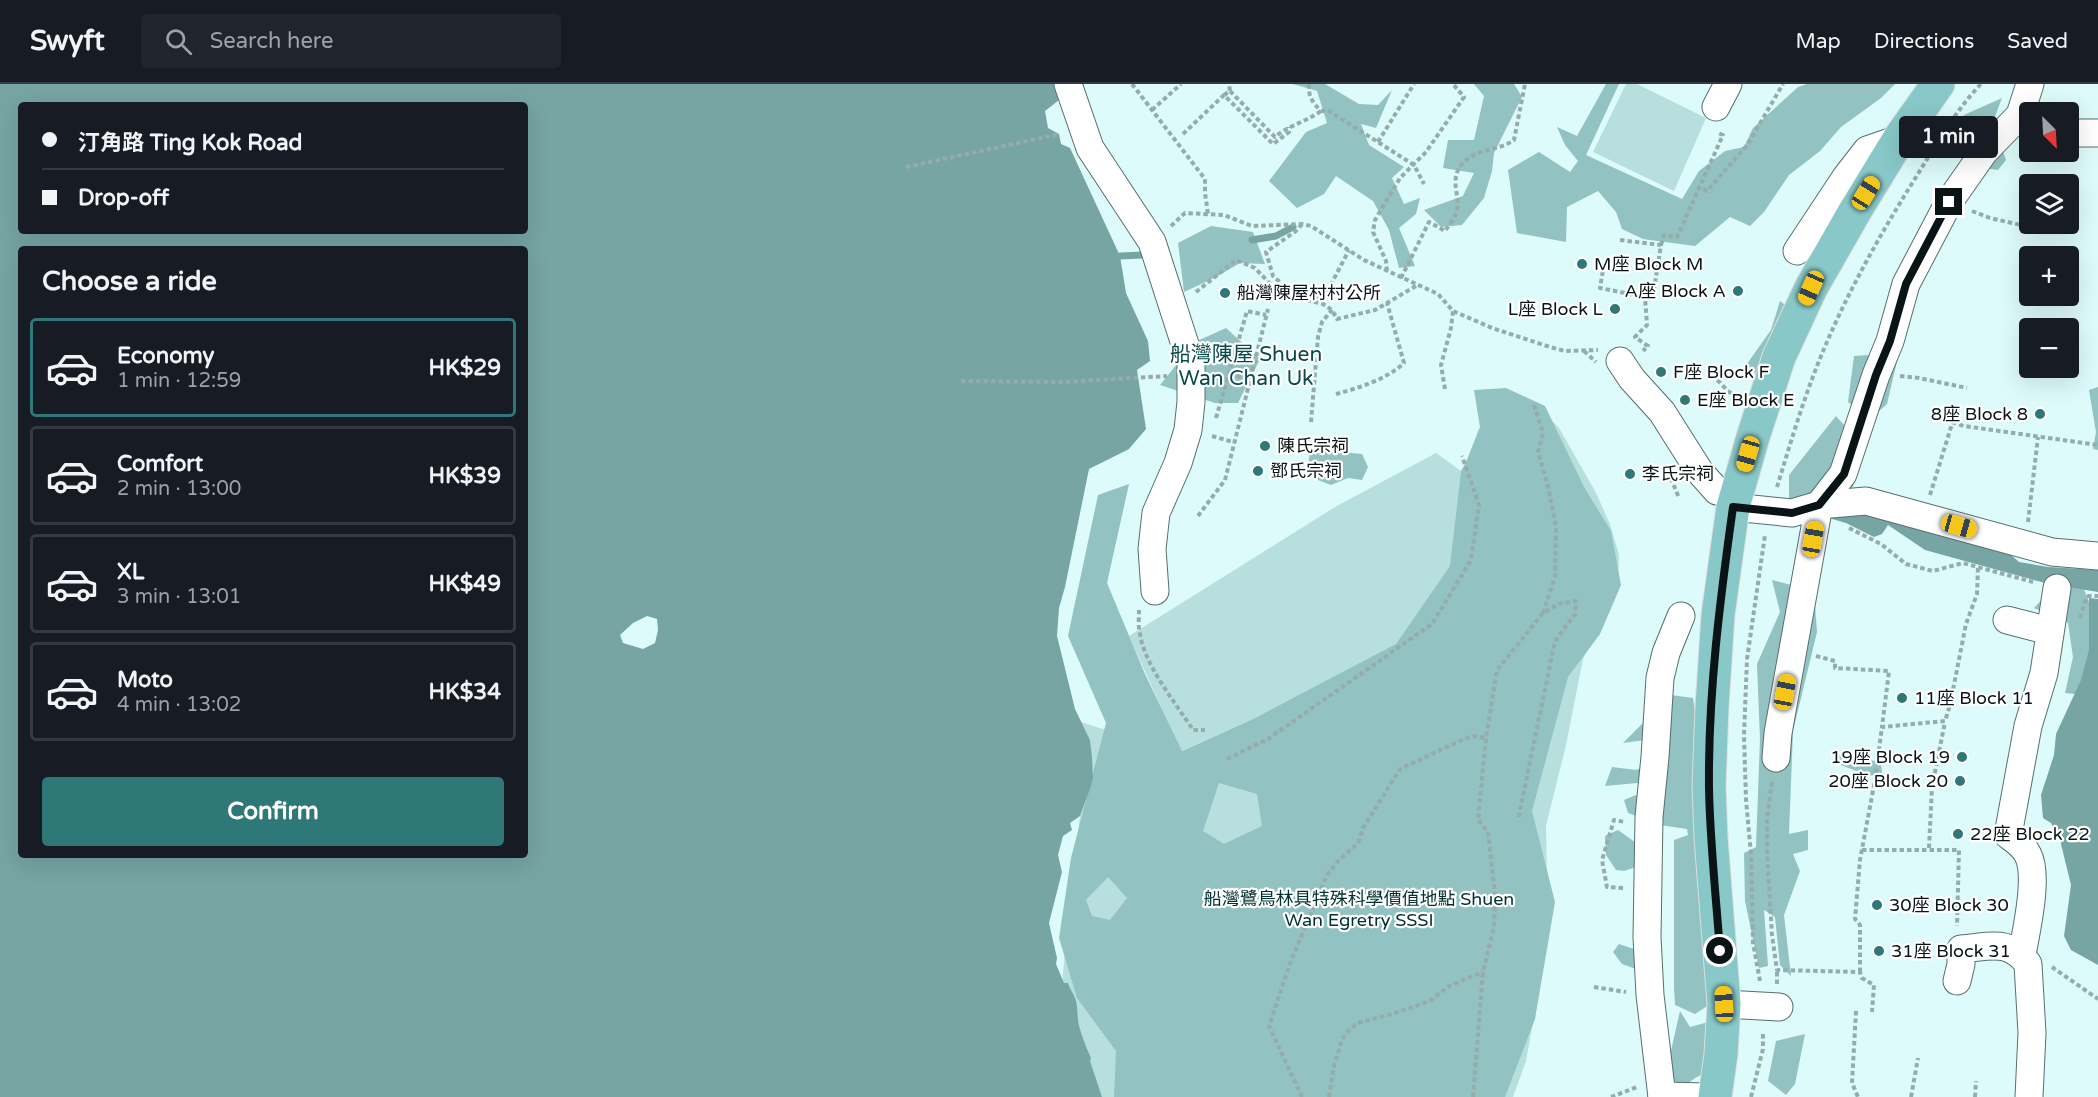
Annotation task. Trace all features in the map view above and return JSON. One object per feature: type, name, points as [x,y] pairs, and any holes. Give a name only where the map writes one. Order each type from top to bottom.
[{"type":"main road","points":[[1715,1097],[1721,1054],[1724,1004],[1709,786],[1725,499],[1753,437],[1779,357],[1811,288],[1899,139],[1938,84]]},
{"type":"street","points":[[1068,84],[1090,148],[1152,242],[1191,363],[1188,430],[1178,463],[1156,513],[1147,595]]},
{"type":"street","points":[[2027,102],[2030,84]]},
{"type":"street","points":[[1776,756],[1778,732],[1818,511],[1844,474],[1876,375],[1890,341],[1906,284],[1949,202],[1979,160],[2019,122]]},
{"type":"street","points":[[2079,133],[2098,133]]},
{"type":"street","points":[[1797,251],[1846,177],[1867,150],[1899,139]]},
{"type":"street","points":[[1622,364],[1662,412],[1700,472],[1725,499],[1792,513],[1818,511],[1866,501],[2052,552],[2098,556]]},
{"type":"street","points":[[2035,958],[2029,857],[2021,844],[2008,835],[2028,726],[2044,673],[2057,588]]},
{"type":"street","points":[[1681,616],[1666,653],[1660,678],[1655,757],[1648,817],[1647,937],[1650,995],[1662,1096],[1708,1097]]},
{"type":"street","points":[[2007,620],[2049,631]]},
{"type":"street","points":[[1957,981],[1961,949],[2012,947],[2035,958]]},
{"type":"street","points":[[2029,1097],[2032,1033],[2028,964],[2035,958]]},
{"type":"street","points":[[1724,1004],[1772,1006]]},
{"type":"path","points":[[1132,84],[1205,179],[1208,214]]},
{"type":"path","points":[[1152,110],[1181,84]]},
{"type":"path","points":[[1229,84],[1230,92],[1275,137],[1289,127],[1321,111],[1329,111],[1414,165],[1424,184]]},
{"type":"path","points":[[1310,84],[1309,94],[1313,103],[1321,111]]},
{"type":"path","points":[[1378,142],[1414,84]]},
{"type":"path","points":[[1387,271],[1386,261],[1373,232],[1375,220],[1400,178],[1426,152],[1464,97],[1453,84]]},
{"type":"path","points":[[1401,278],[1429,222],[1445,231],[1451,223],[1457,211],[1455,178],[1462,165],[1484,151],[1507,146],[1514,140],[1525,84]]},
{"type":"path","points":[[1703,189],[1707,191],[1748,144],[1783,84]]},
{"type":"path","points":[[1776,491],[1812,379],[1843,307],[1878,238],[1939,140],[1981,84]]},
{"type":"path","points":[[1183,134],[1230,92]]},
{"type":"path","points":[[1224,95],[1274,144],[1289,132],[1289,127]]},
{"type":"path","points":[[1604,264],[1600,288],[1646,297],[1653,296],[1664,235],[1677,237],[1723,135],[1719,107]]},
{"type":"path","points":[[906,167],[1067,132]]},
{"type":"path","points":[[1931,136],[1979,160]]},
{"type":"path","points":[[1949,202],[1990,218],[2019,225]]},
{"type":"path","points":[[1152,242],[1185,213],[1224,215],[1252,226],[1302,224],[1311,226],[1364,260],[1438,294],[1453,311],[1550,347],[1565,351],[1597,350],[1622,364],[1648,346],[1635,337],[1647,325],[1646,297]]},
{"type":"path","points":[[1302,224],[1296,231],[1266,252],[1273,276],[1290,291],[1324,298],[1349,250]]},
{"type":"path","points":[[1620,240],[1661,245]]},
{"type":"path","points":[[1196,291],[1236,260],[1255,268],[1279,293],[1323,304],[1332,310],[1337,319],[1375,310],[1416,285]]},
{"type":"path","points":[[1336,394],[1356,389],[1397,370],[1404,363],[1387,303]]},
{"type":"path","points":[[1198,516],[1225,480],[1268,309]]},
{"type":"path","points":[[1311,422],[1318,338],[1322,322],[1332,310]]},
{"type":"path","points":[[1211,436],[1247,311],[1266,315]]},
{"type":"path","points":[[1445,389],[1441,365],[1453,311]]},
{"type":"path","points":[[1707,369],[1729,392],[1736,396]]},
{"type":"path","points":[[961,381],[1063,382],[1157,375],[1174,376]]},
{"type":"path","points":[[1229,375],[1250,377]]},
{"type":"path","points":[[1876,375],[1920,378],[1967,388]]},
{"type":"path","points":[[1473,1097],[1483,972],[1494,927],[1495,894],[1488,832],[1478,820],[1486,738],[1497,670],[1543,613],[1555,577],[1556,527],[1538,452],[1543,433],[1534,405]]},
{"type":"path","points":[[1932,519],[1933,515],[1925,512],[1956,411]]},
{"type":"path","points":[[1953,422],[1964,426],[2098,445]]},
{"type":"path","points":[[2026,545],[2038,437]]},
{"type":"path","points":[[1227,759],[1268,739],[1432,624],[1471,560],[1479,505],[1462,456]]},
{"type":"path","points":[[1818,511],[1881,544],[1906,564],[1934,571],[1963,562],[2087,596],[2098,596]]},
{"type":"path","points":[[1751,1097],[1772,1006],[1753,944],[1744,735],[1748,659],[1766,528]]},
{"type":"path","points":[[1929,848],[1932,787],[1966,624],[1977,594],[1978,567]]},
{"type":"path","points":[[1147,595],[1140,633],[1146,654],[1193,730],[1205,730]]},
{"type":"path","points":[[2076,628],[2087,596]]},
{"type":"path","points":[[1518,820],[1555,641],[1575,614],[1576,601],[1559,604],[1543,613]]},
{"type":"path","points":[[1793,650],[1835,661],[1835,668],[1889,670],[1875,780],[1862,850],[1855,919],[1860,925],[1860,972],[1862,978],[1875,985],[1872,1012]]},
{"type":"path","points":[[1882,727],[1945,722]]},
{"type":"path","points":[[1302,1097],[1269,1026],[1289,966],[1328,875],[1339,860],[1358,843],[1363,828],[1400,769],[1464,739],[1474,736],[1486,738]]},
{"type":"path","points":[[1776,756],[1767,819],[1771,923],[1777,970],[1860,972]]},
{"type":"path","points":[[1862,850],[1929,848],[1959,850],[1956,950],[1961,949]]},
{"type":"path","points":[[2035,958],[2051,966],[2098,999]]},
{"type":"path","points":[[1329,1097],[1336,1057],[1342,1039],[1351,1028],[1358,1023],[1430,1001],[1449,986],[1483,972]]},
{"type":"path","points":[[1594,987],[1650,995]]},
{"type":"path","points":[[1856,1011],[1852,1083],[1858,1097]]},
{"type":"path","points":[[1911,1097],[1918,1058]]},
{"type":"path","points":[[1975,1097],[1976,1081]]},
{"type":"green space","points":[[1293,84],[1325,84],[1359,104],[1378,105],[1392,90],[1376,128],[1361,124],[1369,145],[1404,167],[1392,178],[1404,204],[1420,198],[1416,214],[1399,228],[1415,266],[1399,268],[1389,230],[1373,201],[1336,176],[1324,194],[1297,208],[1269,181],[1306,132],[1327,123],[1317,91]]},
{"type":"green space","points":[[1474,84],[1514,84],[1522,97],[1494,153],[1492,171],[1484,198],[1462,225],[1441,227],[1424,210],[1463,196],[1474,173],[1443,168],[1448,140],[1474,140],[1484,96]]},
{"type":"green space","points":[[1606,84],[1619,84],[1586,155],[1682,199],[1699,171],[1725,151],[1744,147],[1753,128],[1798,87],[1807,84],[1895,84],[1881,98],[1841,127],[1820,151],[1789,175],[1764,212],[1750,226],[1730,217],[1695,246],[1643,239],[1622,229],[1616,212],[1598,191],[1567,207],[1566,242],[1517,233],[1508,170],[1539,152],[1570,172],[1578,161],[1565,145],[1557,127],[1577,136]]},
{"type":"green space","points":[[1626,84],[1637,84],[1706,118],[1674,191],[1593,152]]},
{"type":"green space","points":[[2002,98],[1993,122],[2006,160],[1998,170],[1984,168],[1968,145],[1951,132],[1964,115]]},
{"type":"green space","points":[[1211,226],[1253,232],[1265,264],[1240,263],[1184,292],[1178,243]]},
{"type":"green space","points":[[1780,301],[1802,318],[1762,376],[1744,368],[1771,330]]},
{"type":"green space","points":[[1226,328],[1260,359],[1238,403],[1215,403],[1160,385],[1195,342]]},
{"type":"green space","points":[[1899,353],[1887,404],[1870,419],[1848,402],[1854,356]]},
{"type":"green space","points":[[2098,387],[2098,450],[2093,449],[2096,432],[2089,390]]},
{"type":"green space","name":"船灣鷺鳥林具特殊科學價值地點 Shuen Wan Egretry SSSI","points":[[1506,388],[1545,406],[1584,487],[1611,531],[1621,585],[1600,634],[1568,677],[1532,811],[1555,902],[1535,1019],[1505,1097],[1114,1097],[1116,1051],[1077,998],[1059,938],[1071,858],[1106,723],[1068,636],[1098,495],[1129,484],[1107,583],[1145,674],[1182,751],[1251,720],[1396,644],[1450,566],[1461,471],[1480,427],[1474,390]],"holes":[[[1219,783],[1257,794],[1262,826],[1224,844],[1203,831]],[[1108,877],[1127,898],[1110,920],[1092,916],[1086,900]]]},
{"type":"green space","name":"船灣鷺鳥林具特殊科學價值地點 Shuen Wan Egretry SSSI","points":[[1539,407],[1559,428],[1595,491],[1610,524],[1619,555],[1618,583],[1583,659],[1566,745],[1546,826],[1548,935],[1526,1061],[1513,1097],[1058,1097],[1062,985],[1068,917],[1080,816],[1093,778],[1090,740],[1081,722],[1211,764],[1372,657],[1251,720],[1181,751],[1129,636],[1335,507],[1436,453],[1461,471],[1455,526],[1478,431],[1487,417]]},
{"type":"green space","points":[[1836,416],[1861,444],[1853,487],[1835,494],[1789,500],[1789,475]]},
{"type":"green space","points":[[1310,449],[1362,454],[1368,467],[1362,480],[1348,478],[1331,485],[1318,480],[1308,469]]},
{"type":"green space","points":[[2066,574],[2081,582],[2098,624],[2085,695],[2065,693],[2073,657],[2068,623],[2034,608]]},
{"type":"green space","points":[[1772,580],[1814,591],[1817,632],[1793,731],[1789,834],[1808,830],[1808,850],[1793,854],[1800,871],[1784,915],[1791,976],[1780,965],[1775,917],[1764,910],[1768,966],[1759,968],[1745,901],[1744,853],[1756,847],[1760,739],[1757,664],[1780,612]]},
{"type":"green space","points":[[1671,695],[1693,698],[1700,743],[1715,1001],[1695,1014],[1675,1005],[1674,988],[1674,840],[1688,835],[1687,829],[1660,825],[1628,813],[1624,800],[1636,795],[1654,803],[1656,791],[1637,783],[1605,786],[1612,767],[1636,770],[1661,760],[1645,740],[1623,743]]},
{"type":"green space","points":[[1836,754],[1881,762],[1882,773],[1869,776],[1841,765]]},
{"type":"green space","points":[[1618,830],[1639,845],[1636,867],[1624,871],[1616,870],[1606,855],[1605,836]]},
{"type":"green space","points":[[1619,944],[1643,952],[1636,969],[1622,964],[1613,952]]},
{"type":"green space","points":[[1680,1011],[1690,1027],[1723,1018],[1713,1069],[1682,1088],[1666,1073]]},
{"type":"green space","points":[[1805,1034],[1795,1084],[1786,1095],[1768,1081],[1776,1041]]},
{"type":"shaded area","points":[[0,84],[1058,84],[1059,100],[1045,111],[1048,128],[1059,134],[1061,144],[1070,148],[1120,256],[1126,293],[1148,341],[1150,361],[1137,370],[1146,429],[1129,449],[1089,469],[1059,608],[1057,636],[1075,709],[1090,740],[1093,778],[1080,816],[1070,823],[1072,830],[1063,836],[1058,855],[1062,872],[1049,923],[1057,958],[1056,964],[1064,983],[1068,983],[1075,999],[1079,1026],[1102,1097],[0,1097]],"holes":[[[647,616],[657,619],[658,630],[655,643],[643,649],[623,643],[620,635],[633,623]]]},
{"type":"shaded area","points":[[1848,507],[2009,553],[2019,562],[2048,567],[2098,570],[2098,592],[2045,583],[1925,550],[1888,525],[1882,534],[1874,537],[1846,523],[1822,516]]},
{"type":"shaded area","points":[[2089,598],[2098,599],[2098,965],[2071,950],[2064,936],[2071,885],[2060,840],[2051,823],[2043,818],[2041,795],[2054,755],[2056,734],[2081,680],[2089,650]]},
{"type":"waterway","points":[[1252,240],[1276,236],[1293,227]]},
{"type":"waterway","points":[[1120,256],[1143,255]]},
{"type":"place","name":"M座 Block M","points":[[1582,264]]},
{"type":"place","name":"A座 Block A","points":[[1738,291]]},
{"type":"place","name":"船灣陳屋村村公所","points":[[1225,293]]},
{"type":"place","name":"L座 Block L","points":[[1615,309]]},
{"type":"place","name":"F座 Block F","points":[[1661,372]]},
{"type":"place","name":"E座 Block E","points":[[1685,400]]},
{"type":"place","name":"8座 Block 8","points":[[2040,414]]},
{"type":"place","name":"陳氏宗祠","points":[[1265,446]]},
{"type":"place","name":"鄧氏宗祠","points":[[1258,471]]},
{"type":"place","name":"李氏宗祠","points":[[1630,474]]},
{"type":"place","name":"11座 Block 11","points":[[1902,698]]},
{"type":"place","name":"19座 Block 19","points":[[1962,757]]},
{"type":"place","name":"20座 Block 20","points":[[1960,781]]},
{"type":"place","name":"22座 Block 22","points":[[1958,834]]},
{"type":"place","name":"30座 Block 30","points":[[1877,905]]},
{"type":"place","name":"31座 Block 31","points":[[1879,951]]},
{"type":"district","name":"船灣陳屋 Shuen Wan Chan Uk","points":[[1246,366]]},
{"type":"route","points":[[1720,951],[1709,786],[1718,615],[1733,507],[1792,513],[1819,505],[1844,474],[1876,375],[1890,341],[1906,284],[1949,202]]}]
